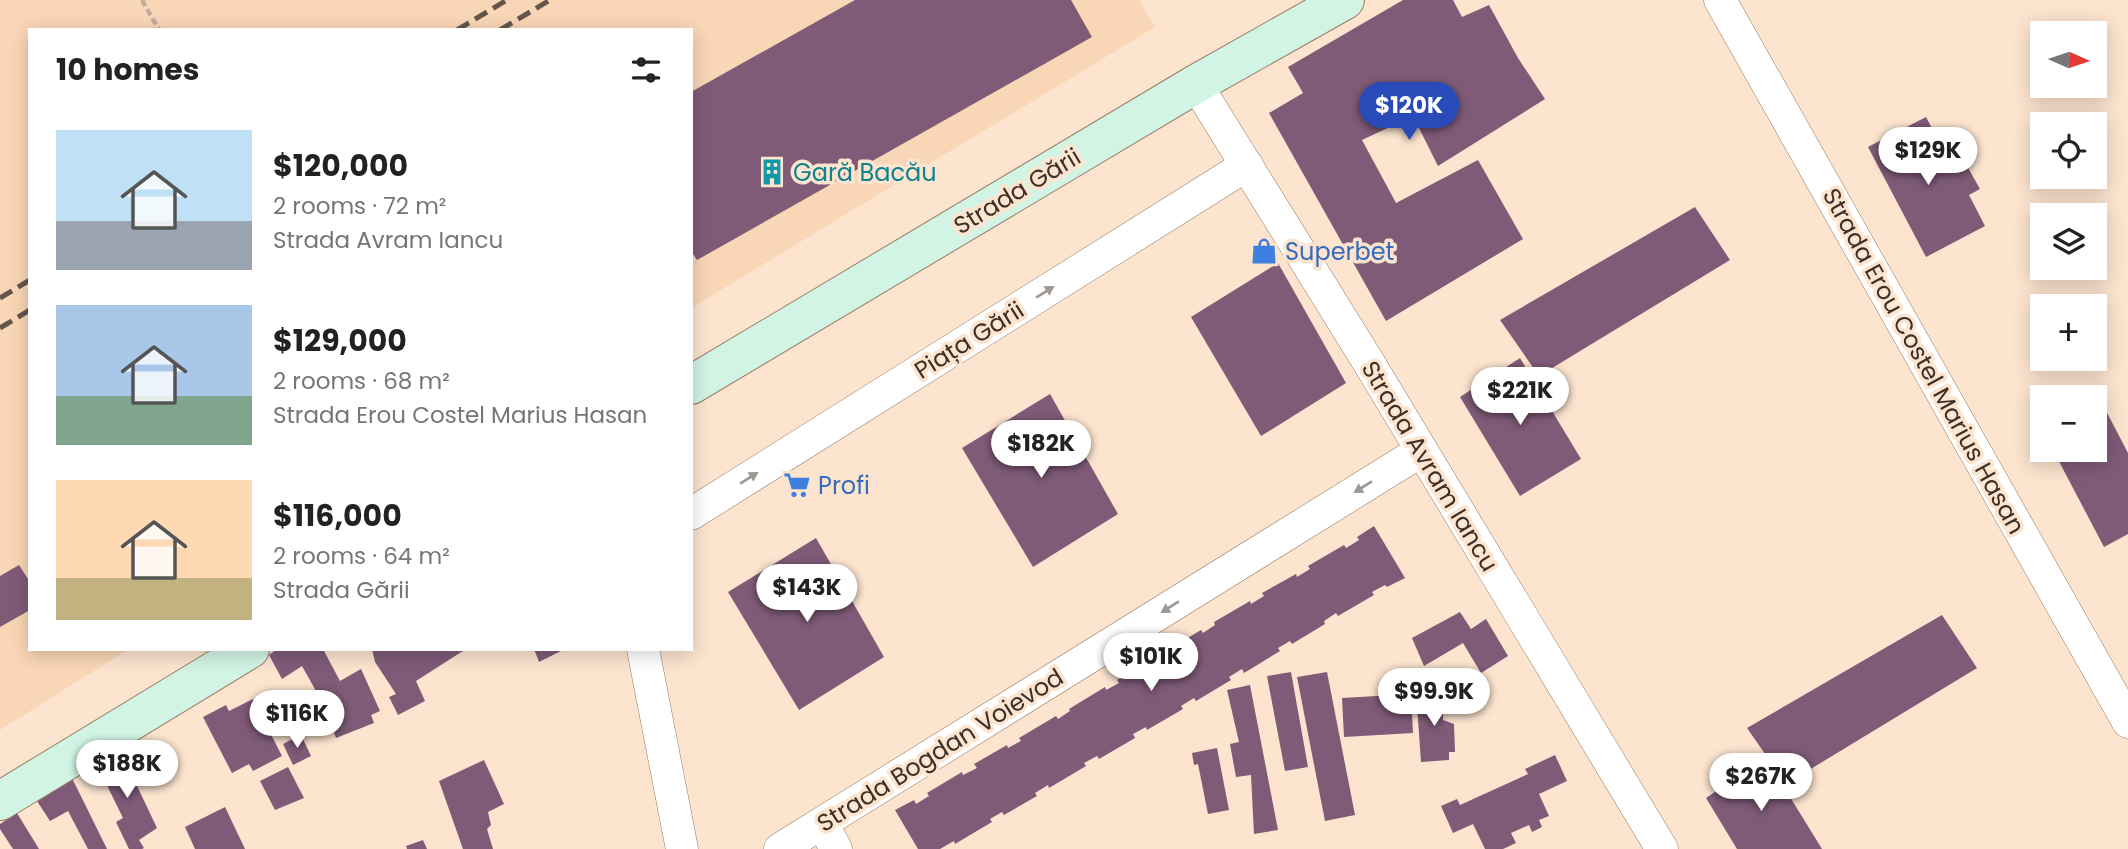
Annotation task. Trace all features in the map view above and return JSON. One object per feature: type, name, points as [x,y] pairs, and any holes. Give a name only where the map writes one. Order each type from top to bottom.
[{"type":"main road","name":"Strada Gării","points":[[693,384],[1196,84],[1345,0]]},
{"type":"main road","points":[[0,801],[247,651]]},
{"type":"street","name":"Strada Erou Costel Marius Hasan","points":[[1720,0],[2128,722]]},
{"type":"street","name":"Strada Avram Iancu","points":[[1196,84],[1662,849]]},
{"type":"street","name":"Piața Gării","points":[[693,513],[1247,165]]},
{"type":"street","name":"Strada Bogdan Voievod","points":[[780,849],[829,836],[1421,451]]},
{"type":"street","points":[[643,651],[682,849]]},
{"type":"path","points":[[142,0],[158,28]]},
{"type":"shaded area","points":[[0,0],[1139,0],[1155,27],[693,307],[693,28],[28,28],[28,651],[126,651],[0,730]]},
{"type":"building","name":"Gară Bacău","points":[[855,0],[1071,0],[1092,37],[697,260],[693,254],[693,91]]},
{"type":"building","points":[[1403,0],[1453,0],[1462,17],[1489,5],[1518,58],[1545,99],[1438,166],[1413,116],[1362,140],[1396,203],[1478,160],[1523,239],[1386,321],[1269,113],[1303,93],[1288,67]]},
{"type":"building","points":[[1926,117],[1950,163],[1966,164],[1980,189],[1969,195],[1985,226],[1926,257],[1868,147]]},
{"type":"building","points":[[1695,207],[1730,260],[1539,376],[1500,320]]},
{"type":"building","points":[[1278,263],[1346,383],[1261,436],[1191,317]]},
{"type":"building","points":[[1520,358],[1581,459],[1520,496],[1460,397]]},
{"type":"building","points":[[1050,394],[1118,514],[1033,567],[962,448]]},
{"type":"building","points":[[2107,413],[2128,453],[2128,534],[2104,547],[2059,462],[2107,462]]},
{"type":"building","points":[[1374,526],[1405,578],[1372,592],[1374,595],[1338,616],[1336,613],[1324,621],[1325,624],[1292,644],[1290,641],[1278,648],[1280,651],[1244,673],[1242,669],[1229,677],[1231,680],[1196,701],[1194,698],[1181,706],[1183,709],[1147,730],[1146,727],[1133,734],[1135,738],[1099,759],[1097,756],[1084,763],[1086,766],[1049,788],[1048,785],[1035,793],[1037,796],[1004,815],[1002,812],[990,819],[992,822],[955,844],[954,841],[940,849],[918,849],[895,810],[914,800],[916,804],[929,796],[927,793],[962,772],[963,775],[977,768],[974,764],[1007,745],[1008,748],[1021,741],[1019,738],[1056,716],[1058,719],[1105,687],[1106,690],[1119,683],[1117,680],[1153,658],[1155,661],[1168,654],[1166,651],[1201,630],[1203,633],[1215,625],[1214,622],[1250,601],[1251,604],[1264,596],[1262,593],[1296,574],[1297,577],[1310,569],[1308,566],[1344,545],[1346,548],[1359,540],[1357,537]]},
{"type":"building","points":[[816,538],[884,657],[799,710],[728,592]]},
{"type":"building","points":[[19,565],[28,579],[28,611],[0,627],[0,576]]},
{"type":"building","points":[[1460,612],[1471,629],[1486,619],[1508,656],[1481,673],[1463,643],[1424,666],[1412,638]]},
{"type":"building","points":[[1942,615],[1977,668],[1786,784],[1747,728]]},
{"type":"building","points":[[274,651],[324,651],[340,681],[361,669],[380,711],[371,715],[374,723],[336,738],[326,711],[318,715],[308,696],[316,691],[302,666],[282,679],[269,655]]},
{"type":"building","points":[[372,651],[463,651],[416,681],[425,701],[398,715],[389,697],[396,694],[375,662]]},
{"type":"building","points":[[535,651],[561,651],[539,662]]},
{"type":"building","points":[[1291,672],[1308,767],[1285,771],[1267,676]]},
{"type":"building","points":[[1327,672],[1355,815],[1325,821],[1297,677]]},
{"type":"building","points":[[1250,685],[1278,830],[1254,834],[1251,775],[1236,777],[1230,744],[1239,742],[1227,690]]},
{"type":"building","points":[[1416,692],[1443,693],[1443,720],[1454,724],[1455,752],[1449,752],[1449,760],[1421,762]]},
{"type":"building","points":[[1411,694],[1413,733],[1344,737],[1342,698]]},
{"type":"building","points":[[253,699],[282,756],[253,771],[249,764],[232,773],[203,717],[226,705],[229,711]]},
{"type":"building","points":[[301,735],[311,756],[293,765],[283,744]]},
{"type":"building","points":[[119,748],[157,828],[139,840],[144,848],[142,849],[129,849],[116,822],[123,818],[97,765]]},
{"type":"building","points":[[1217,748],[1229,810],[1208,814],[1198,764],[1194,765],[1192,753]]},
{"type":"building","points":[[1555,755],[1567,781],[1539,794],[1549,816],[1539,820],[1542,827],[1532,832],[1529,825],[1511,833],[1516,843],[1503,849],[1485,849],[1473,824],[1453,833],[1441,806],[1457,799],[1460,805],[1528,774],[1525,769]]},
{"type":"building","points":[[1766,758],[1822,849],[1737,849],[1706,798]]},
{"type":"building","points":[[484,760],[504,804],[488,812],[491,825],[487,829],[493,849],[463,849],[439,781]]},
{"type":"building","points":[[288,767],[304,798],[275,810],[260,781]]},
{"type":"building","points":[[72,778],[107,849],[88,849],[68,811],[50,821],[37,801]]},
{"type":"building","points":[[225,807],[245,849],[195,849],[185,827]]},
{"type":"building","points":[[17,813],[39,849],[13,849],[0,829],[0,824]]},
{"type":"building","points":[[423,840],[427,849],[407,849],[406,846]]},
{"type":"railway","points":[[460,28],[507,0]]},
{"type":"railway","points":[[503,28],[550,0]]},
{"type":"railway","points":[[0,298],[28,281]]},
{"type":"railway","points":[[0,328],[28,311]]},
{"type":"place","name":"Gară Bacău","points":[[772,172]]},
{"type":"place","name":"Superbet","points":[[1264,251]]},
{"type":"place","name":"Profi","points":[[797,485]]}]
